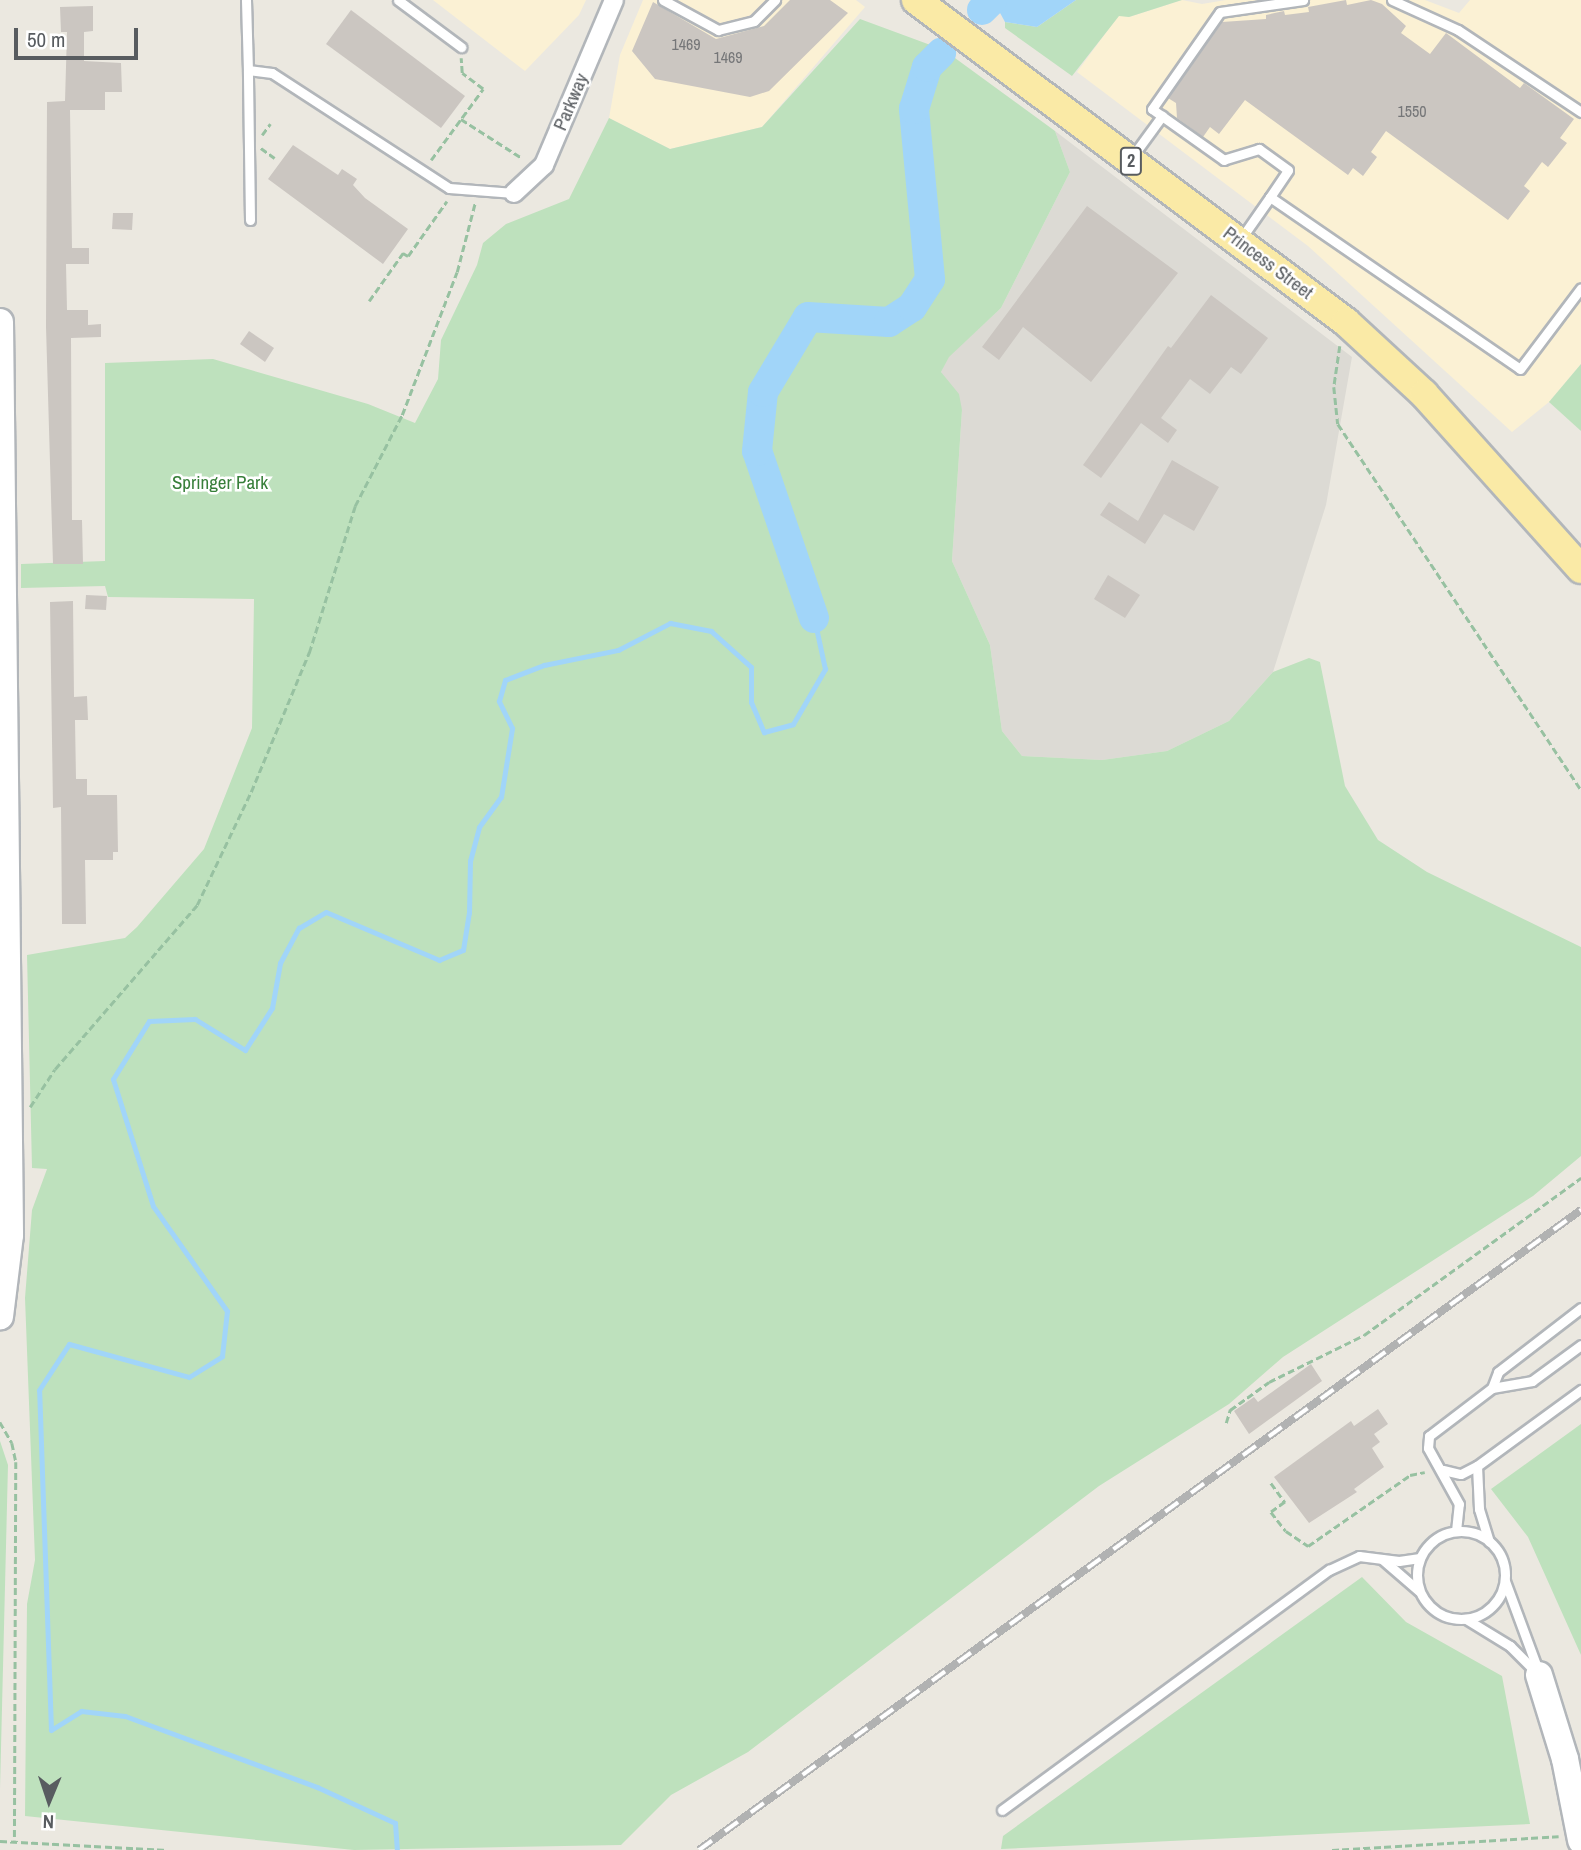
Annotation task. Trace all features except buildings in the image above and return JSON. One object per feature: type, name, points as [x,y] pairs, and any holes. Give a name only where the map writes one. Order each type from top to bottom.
[{"type":"main road","name":"Princess Street","points":[[916,0],[1346,321],[1424,394],[1581,569]]},
{"type":"main road","points":[[0,322],[3,1134],[10,1235],[0,1316]]},
{"type":"main road","points":[[1539,1675],[1565,1759],[1581,1838]]},
{"type":"street","name":"Parkway","points":[[514,192],[544,165],[614,0]]},
{"type":"lane","points":[[246,0],[250,220]]},
{"type":"lane","points":[[398,0],[461,47]]},
{"type":"lane","points":[[663,0],[718,30],[754,22],[775,0]]},
{"type":"lane","points":[[1239,241],[1288,170],[1259,149],[1224,160],[1152,108],[1217,15],[1303,0]]},
{"type":"lane","points":[[1392,0],[1458,30],[1581,112]]},
{"type":"lane","points":[[248,70],[272,73],[423,171],[456,188],[514,192]]},
{"type":"lane","points":[[1130,160],[1163,116]]},
{"type":"lane","points":[[1270,197],[1520,369],[1581,288]]},
{"type":"lane","points":[[1492,1388],[1498,1372],[1581,1308]]},
{"type":"lane","points":[[1456,1531],[1459,1504],[1428,1448],[1429,1436],[1492,1388],[1532,1381],[1581,1345]]},
{"type":"lane","points":[[1442,1469],[1461,1474],[1477,1466],[1581,1390]]},
{"type":"lane","points":[[1477,1466],[1479,1509],[1489,1541],[1502,1559],[1505,1581],[1539,1675]]},
{"type":"lane","points":[[1419,1591],[1420,1558],[1434,1539],[1456,1531],[1476,1533],[1489,1541]]},
{"type":"lane","points":[[1002,1810],[1329,1570],[1359,1556],[1420,1558]]},
{"type":"lane","points":[[1381,1558],[1419,1591],[1438,1613],[1466,1619],[1510,1646],[1539,1675]]},
{"type":"lane","points":[[1466,1619],[1491,1606],[1505,1581]]},
{"type":"path","points":[[423,171],[483,89],[462,72],[461,47]]},
{"type":"path","points":[[461,119],[522,158]]},
{"type":"path","points":[[369,301],[403,253],[408,256],[456,188]]},
{"type":"path","points":[[27,1111],[55,1069],[197,905],[251,792],[309,653],[355,506],[402,415],[457,272],[479,190]]},
{"type":"path","points":[[1341,339],[1334,387],[1338,424],[1369,478],[1514,684],[1581,790]]},
{"type":"path","points":[[1226,1423],[1230,1410],[1269,1382],[1364,1335],[1581,1178]]},
{"type":"path","points":[[0,1422],[12,1443],[16,1462],[15,1840]]},
{"type":"path","points":[[1271,1483],[1285,1502],[1271,1512],[1286,1531],[1308,1546],[1410,1475],[1442,1469]]},
{"type":"path","points":[[1332,1850],[1581,1838]]},
{"type":"path","points":[[0,1841],[168,1850]]},
{"type":"shaded area","points":[[433,0],[586,0],[579,15],[525,71]]},
{"type":"shaded area","points":[[643,0],[856,0],[865,7],[762,127],[670,149],[609,118],[620,55]]},
{"type":"shaded area","points":[[1182,0],[1202,4],[1226,0],[1425,0],[1459,13],[1470,0],[1581,0],[1581,364],[1549,402],[1512,432],[1308,246],[1077,72],[1119,15],[1129,17]]},
{"type":"shaded area","points":[[1055,131],[1352,357],[1326,505],[1273,672],[1229,721],[1167,751],[1102,760],[1022,756],[1002,731],[990,645],[952,561],[962,410],[941,372],[948,357],[1001,308],[1070,172]]},
{"type":"green space","points":[[1076,0],[1182,0],[1129,17],[1119,16],[1072,76],[1005,28],[1005,22],[1037,27]]},
{"type":"green space","name":"Springer Park","points":[[860,19],[944,50],[1055,131],[1070,172],[1001,308],[949,357],[941,372],[959,394],[962,410],[952,561],[990,645],[1002,731],[1022,756],[1102,760],[1167,751],[1229,721],[1273,672],[1309,658],[1320,662],[1345,786],[1378,840],[1427,872],[1581,947],[1581,1156],[1533,1196],[1283,1357],[1229,1404],[1099,1486],[748,1752],[671,1795],[621,1845],[354,1850],[25,1816],[27,1604],[35,1560],[25,1298],[32,1210],[47,1169],[32,1168],[27,955],[125,938],[137,927],[204,849],[252,728],[254,599],[108,597],[105,586],[21,588],[21,564],[105,561],[105,363],[213,359],[368,404],[415,423],[438,379],[441,340],[477,265],[483,243],[506,224],[569,199],[609,118],[670,149],[762,127]]},
{"type":"green space","points":[[1581,364],[1581,431],[1549,402]]},
{"type":"green space","points":[[1581,1424],[1581,1655],[1528,1537],[1491,1489]]},
{"type":"green space","points":[[0,1441],[8,1465],[0,1789]]},
{"type":"green space","points":[[1362,1577],[1406,1622],[1502,1676],[1530,1824],[1001,1849],[1003,1836]]},
{"type":"water","points":[[993,0],[1076,0],[1037,27],[1005,22]]},
{"type":"waterway","points":[[982,10],[992,0]]},
{"type":"waterway","points":[[814,618],[757,451],[763,392],[808,317],[889,322],[912,307],[930,279],[914,109],[927,67],[941,53]]},
{"type":"waterway","points":[[51,1730],[39,1390],[69,1344],[189,1377],[222,1356],[227,1311],[153,1206],[113,1079],[149,1021],[195,1019],[245,1050],[272,1008],[280,963],[299,928],[326,912],[439,960],[463,950],[469,913],[470,861],[479,827],[501,797],[512,728],[499,701],[505,680],[544,665],[618,650],[670,623],[711,631],[751,667],[751,702],[764,732],[793,724],[825,669],[814,618]]},
{"type":"waterway","points":[[51,1730],[81,1711],[125,1716],[317,1787],[395,1823],[397,1850]]},
{"type":"railway","points":[[699,1850],[1581,1210]]}]
